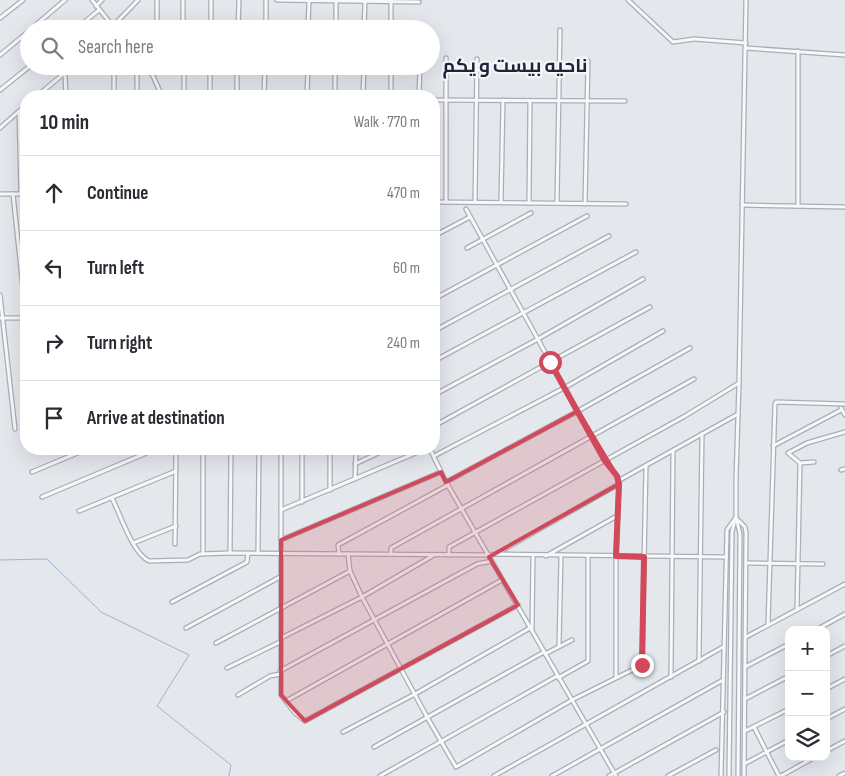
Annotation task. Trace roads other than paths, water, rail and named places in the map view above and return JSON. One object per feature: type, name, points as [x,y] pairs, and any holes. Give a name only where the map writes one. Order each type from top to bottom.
[{"type":"street","points":[[0,18],[23,0]]},
{"type":"street","points":[[42,20],[65,0]]},
{"type":"street","points":[[92,0],[107,20]]},
{"type":"street","points":[[96,6],[102,0]]},
{"type":"street","points":[[121,20],[138,0]]},
{"type":"street","points":[[156,0],[156,20]]},
{"type":"street","points":[[183,0],[184,20]]},
{"type":"street","points":[[211,0],[211,20]]},
{"type":"street","points":[[238,20],[239,0]]},
{"type":"street","points":[[266,0],[266,20]]},
{"type":"street","points":[[277,0],[419,2]]},
{"type":"street","points":[[308,20],[309,0]]},
{"type":"street","points":[[336,0],[336,20]]},
{"type":"street","points":[[628,0],[673,42],[694,39],[845,55]]},
{"type":"street","points":[[729,776],[732,532],[736,517],[746,0]]},
{"type":"street","points":[[364,20],[365,1]]},
{"type":"street","points":[[391,1],[391,20]]},
{"type":"street","points":[[87,20],[99,10]]},
{"type":"street","points":[[557,203],[560,30]]},
{"type":"street","points":[[0,55],[20,38]]},
{"type":"street","points":[[798,51],[798,206]]},
{"type":"street","points":[[446,58],[446,202]]},
{"type":"street","points":[[475,202],[477,59]]},
{"type":"street","points":[[585,204],[588,61]]},
{"type":"street","points":[[0,90],[20,74]]},
{"type":"street","points":[[46,90],[63,75]]},
{"type":"street","points":[[65,75],[66,90]]},
{"type":"street","points":[[114,75],[114,90]]},
{"type":"street","points":[[137,75],[137,90]]},
{"type":"street","points":[[152,75],[159,90]]},
{"type":"street","points":[[184,75],[184,90]]},
{"type":"street","points":[[210,75],[210,90]]},
{"type":"street","points":[[237,75],[237,90]]},
{"type":"street","points":[[264,90],[265,75]]},
{"type":"street","points":[[307,90],[308,75]]},
{"type":"street","points":[[335,75],[335,90]]},
{"type":"street","points":[[363,90],[364,75]]},
{"type":"street","points":[[390,90],[391,75]]},
{"type":"street","points":[[420,75],[420,90]]},
{"type":"street","points":[[440,100],[625,101]]},
{"type":"street","points":[[501,203],[502,100]]},
{"type":"street","points":[[529,203],[530,101]]},
{"type":"street","points":[[0,128],[19,112]]},
{"type":"street","points":[[19,112],[20,153]]},
{"type":"street","points":[[0,194],[20,194]]},
{"type":"street","points":[[12,194],[20,265]]},
{"type":"street","points":[[440,202],[626,204]]},
{"type":"street","points":[[742,205],[845,208]]},
{"type":"street","points":[[466,209],[564,388],[619,482],[616,556],[616,677]]},
{"type":"street","points":[[467,248],[531,212]]},
{"type":"street","points":[[440,296],[586,216]]},
{"type":"street","points":[[440,233],[470,217]]},
{"type":"street","points":[[440,328],[609,236]]},
{"type":"street","points":[[440,358],[636,252]]},
{"type":"street","points":[[440,393],[643,279]]},
{"type":"street","points":[[0,294],[1,318],[15,429]]},
{"type":"street","points":[[440,423],[650,307]]},
{"type":"street","points":[[1,318],[20,318]]},
{"type":"street","points":[[440,453],[564,388],[663,331]]},
{"type":"street","points":[[339,554],[338,545],[690,348]]},
{"type":"street","points":[[391,554],[391,548],[694,379]]},
{"type":"street","points":[[449,555],[449,547],[605,461],[739,383]]},
{"type":"street","points":[[768,624],[775,404],[776,402],[845,404]]},
{"type":"street","points":[[838,404],[845,415]]},
{"type":"street","points":[[773,446],[841,410]]},
{"type":"street","points":[[496,554],[738,414]]},
{"type":"street","points":[[814,462],[800,463],[790,455],[789,451],[807,443],[845,432]]},
{"type":"street","points":[[699,661],[702,434]]},
{"type":"street","points":[[671,677],[674,451]]},
{"type":"street","points":[[32,472],[73,455]]},
{"type":"street","points":[[42,498],[142,455]]},
{"type":"street","points":[[175,544],[176,455]]},
{"type":"street","points":[[203,455],[203,554]]},
{"type":"street","points":[[230,553],[231,455]]},
{"type":"street","points":[[258,553],[259,455]]},
{"type":"street","points":[[281,455],[281,695],[305,721],[518,605]]},
{"type":"street","points":[[302,455],[302,502]]},
{"type":"street","points":[[330,455],[330,490]]},
{"type":"street","points":[[355,479],[356,455]]},
{"type":"street","points":[[356,464],[375,455]]},
{"type":"street","points":[[281,510],[411,455]]},
{"type":"street","points":[[434,456],[461,508],[615,774]]},
{"type":"street","points":[[797,609],[800,463]]},
{"type":"street","points":[[348,554],[350,571],[362,596],[456,768],[572,700],[642,665],[646,466]]},
{"type":"street","points":[[79,511],[176,470]]},
{"type":"street","points":[[281,540],[442,472]]},
{"type":"street","points":[[112,498],[133,543],[145,559],[149,561],[188,560],[203,554],[230,553],[496,554],[726,558]]},
{"type":"street","points":[[546,556],[617,516]]},
{"type":"street","points":[[721,776],[727,530],[736,517]]},
{"type":"street","points":[[736,517],[746,530],[744,776]]},
{"type":"street","points":[[736,517],[740,534],[738,776]]},
{"type":"street","points":[[133,543],[176,526]]},
{"type":"street","points":[[172,602],[248,562],[248,553]]},
{"type":"street","points":[[227,668],[434,555]]},
{"type":"street","points":[[531,630],[533,555]]},
{"type":"street","points":[[559,646],[561,556]]},
{"type":"street","points":[[380,776],[588,661],[588,556]]},
{"type":"street","points":[[238,695],[477,564],[492,561]]},
{"type":"street","points":[[746,563],[823,564]]},
{"type":"street","points":[[216,643],[350,571]]},
{"type":"street","points":[[186,628],[281,576]]},
{"type":"street","points":[[286,701],[502,580]]},
{"type":"street","points":[[745,638],[845,584]]},
{"type":"street","points":[[823,626],[845,614]]},
{"type":"street","points":[[342,732],[531,630]]},
{"type":"street","points":[[374,747],[544,653],[572,640]]},
{"type":"street","points":[[745,667],[785,646]]},
{"type":"street","points":[[830,654],[845,646]]},
{"type":"street","points":[[494,776],[723,647]]},
{"type":"street","points":[[745,699],[785,678]]},
{"type":"street","points":[[830,687],[845,678]]},
{"type":"street","points":[[552,776],[723,680]]},
{"type":"street","points":[[830,717],[845,709]]},
{"type":"street","points":[[745,731],[785,711]]},
{"type":"street","points":[[608,776],[615,774],[724,712]]},
{"type":"street","points":[[754,727],[780,776],[808,761]]},
{"type":"street","points":[[830,750],[845,741]]},
{"type":"street","points":[[744,764],[785,742]]},
{"type":"street","points":[[668,776],[716,750]]},
{"type":"street","points":[[839,776],[845,773]]},
{"type":"waterway","points":[[0,560],[47,559],[101,612],[189,655],[157,706],[231,765],[229,776]]},
{"type":"district","name":"ناحیه بیست و یکم","points":[[515,65]]}]
